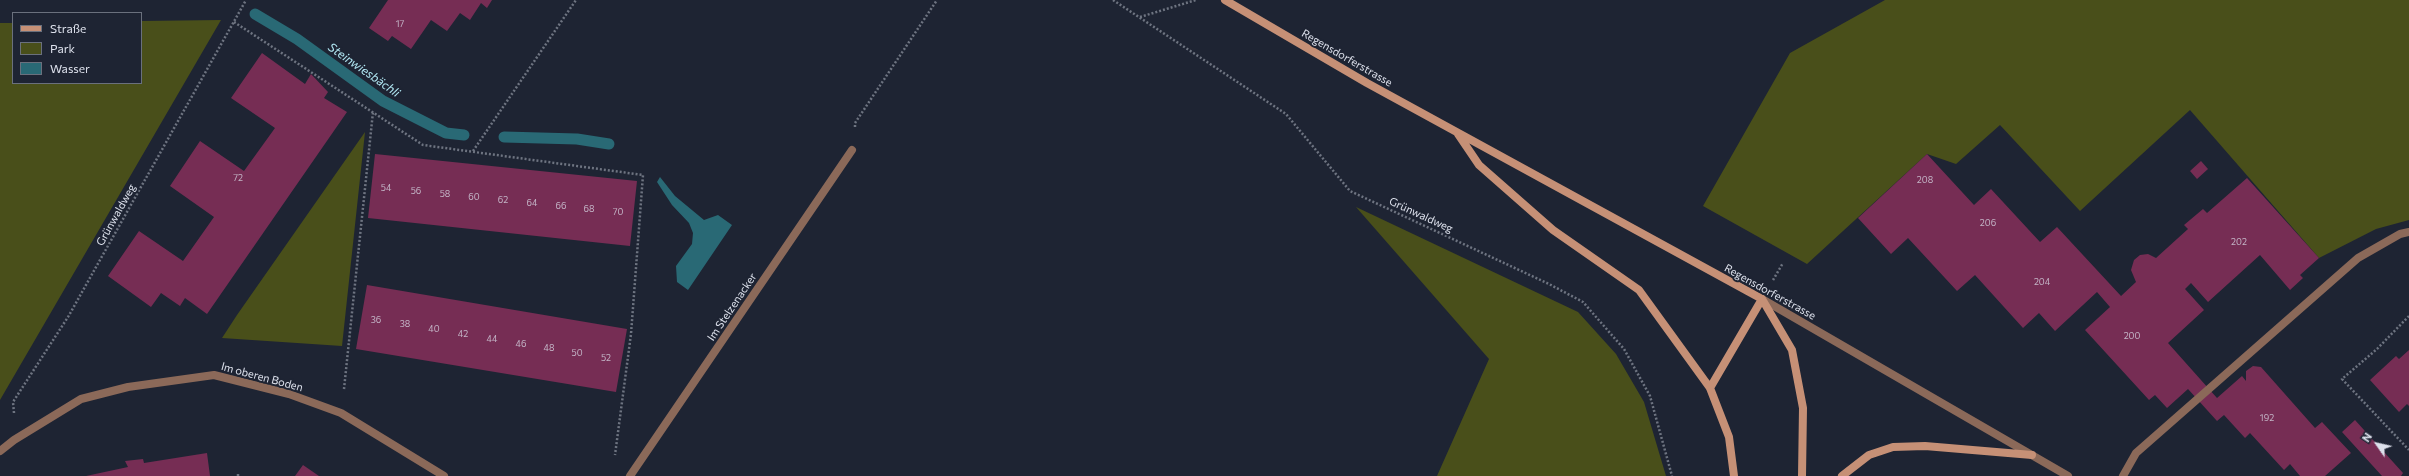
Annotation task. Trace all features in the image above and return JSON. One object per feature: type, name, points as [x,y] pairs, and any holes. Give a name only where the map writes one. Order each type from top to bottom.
[{"type":"main road","name":"Regensdorferstrasse","points":[[1225,0],[1458,133],[1762,299]]},
{"type":"main road","name":"Regensdorferstrasse","points":[[1458,133],[1478,165],[1553,230],[1639,290],[1710,388],[1729,437],[1734,476]]},
{"type":"main road","points":[[1710,388],[1762,299],[1792,350],[1803,408],[1802,476]]},
{"type":"main road","points":[[1842,476],[1869,455],[1893,447],[1925,446],[2032,454]]},
{"type":"street","name":"Im Stelzenacker","points":[[630,476],[852,150]]},
{"type":"street","points":[[2123,476],[2136,453],[2358,258],[2400,234],[2409,232]]},
{"type":"street","name":"Regensdorferstrasse","points":[[1762,299],[2068,476]]},
{"type":"street","name":"Im oberen Boden","points":[[0,451],[14,440],[80,399],[128,387],[214,375],[289,394],[341,414],[444,476]]},
{"type":"path","name":"Grünwaldweg","points":[[14,440],[13,402],[68,317],[246,0]]},
{"type":"path","points":[[473,151],[576,0]]},
{"type":"path","points":[[852,150],[855,123],[937,0]]},
{"type":"path","name":"Grünwaldweg","points":[[1113,0],[1286,114],[1350,191],[1542,280],[1583,302],[1624,349],[1650,396],[1672,476]]},
{"type":"path","points":[[1139,17],[1196,0]]},
{"type":"path","points":[[234,22],[423,145],[643,175],[631,334],[614,460]]},
{"type":"path","points":[[341,414],[373,112]]},
{"type":"path","points":[[2409,316],[2377,349],[2342,379],[2409,450]]},
{"type":"green space","points":[[1885,0],[2409,0],[2409,220],[2376,229],[2319,258],[2190,110],[2080,211],[2000,125],[1956,164],[1927,154],[1807,264],[1703,206],[1790,53]]},
{"type":"green space","points":[[221,20],[0,400],[0,23],[12,23],[12,84],[142,84],[142,21]]},
{"type":"green space","points":[[365,132],[342,346],[222,338],[237,315]]},
{"type":"green space","points":[[1356,207],[1578,312],[1616,354],[1644,402],[1666,476],[1437,476],[1489,359]]},
{"type":"water","points":[[660,177],[675,196],[704,220],[718,215],[732,225],[688,290],[677,282],[676,266],[692,244],[693,233],[689,223],[672,205],[657,182]]},
{"type":"building","points":[[388,0],[492,0],[487,8],[481,3],[470,20],[460,13],[447,31],[431,20],[411,49],[392,36],[388,41],[369,28]]},
{"type":"building","points":[[262,53],[305,84],[311,74],[328,92],[324,98],[347,112],[207,314],[185,298],[180,306],[161,293],[151,307],[108,276],[139,231],[183,261],[214,217],[170,186],[200,141],[244,171],[275,128],[231,98]]},
{"type":"building","points":[[375,154],[637,181],[630,246],[368,218]]},
{"type":"building","points":[[1927,154],[1974,205],[1991,189],[2040,242],[2057,227],[2121,296],[2136,282],[2131,270],[2134,260],[2140,255],[2148,254],[2156,258],[2188,229],[2184,225],[2203,209],[2207,213],[2247,178],[2319,258],[2300,275],[2303,278],[2290,290],[2260,255],[2208,302],[2191,283],[2185,289],[2204,310],[2168,343],[2217,398],[2242,376],[2246,381],[2246,371],[2253,366],[2261,367],[2315,428],[2322,422],[2351,453],[2325,476],[2300,476],[2290,464],[2284,470],[2250,433],[2245,438],[2224,415],[2217,421],[2188,389],[2167,408],[2155,395],[2149,400],[2085,330],[2110,307],[2097,292],[2055,331],[2039,313],[2023,328],[1975,275],[1957,291],[1908,238],[1891,254],[1858,218]]},
{"type":"building","points":[[2201,161],[2208,169],[2197,179],[2190,171]]},
{"type":"building","points":[[367,285],[627,329],[616,392],[356,349]]},
{"type":"building","points":[[2409,350],[2409,406],[2407,404],[2399,412],[2370,380],[2396,356],[2399,359]]},
{"type":"building","points":[[2355,420],[2403,473],[2401,476],[2382,476],[2342,432]]},
{"type":"building","points":[[207,453],[210,476],[86,476],[128,467],[125,461],[143,459],[144,463]]},
{"type":"building","points":[[303,465],[319,476],[295,476]]},
{"type":"waterway","name":"Steinwiesbächli","points":[[255,14],[297,39],[383,101],[446,133],[464,135]]},
{"type":"waterway","name":"Steinwiesbächli","points":[[504,137],[577,139],[609,144]]}]
